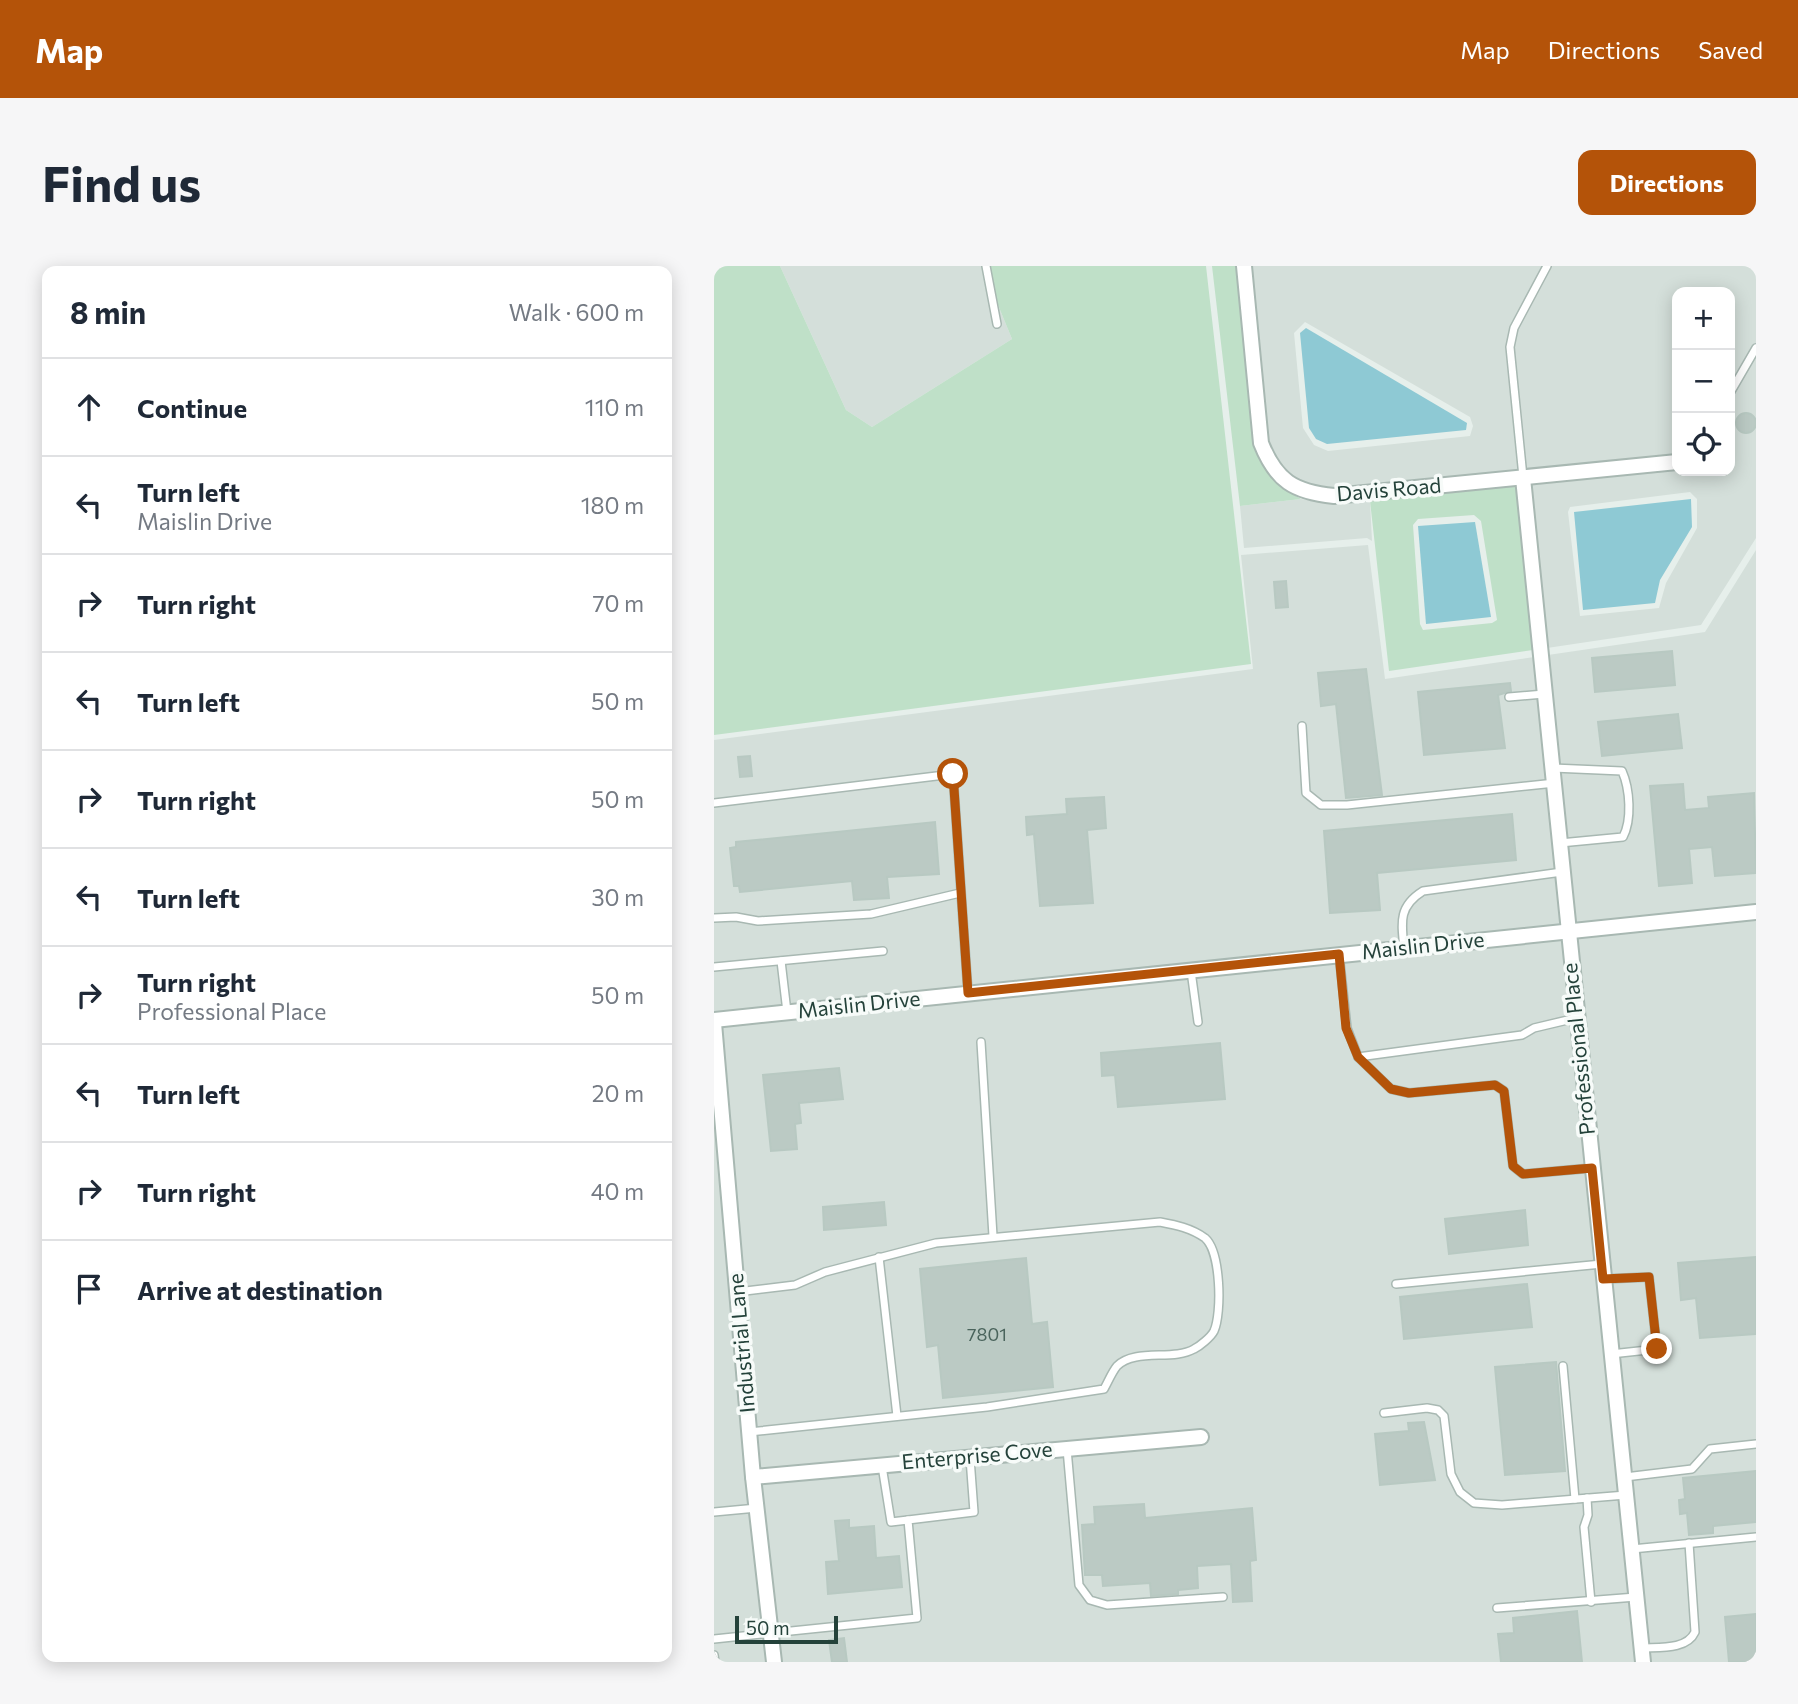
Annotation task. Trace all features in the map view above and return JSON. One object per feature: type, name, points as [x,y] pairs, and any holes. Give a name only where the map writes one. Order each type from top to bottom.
[{"type":"street","name":"Davis Road","points":[[1244,266],[1261,443],[1268,462],[1286,482],[1308,493],[1334,496],[1672,463]]},
{"type":"street","name":"Professional Place","points":[[1523,478],[1643,1655]]},
{"type":"street","name":"Maislin Drive","points":[[714,1022],[787,1012],[1567,930],[1755,916]]},
{"type":"street","name":"Industrial Lane","points":[[714,1022],[753,1477],[774,1662]]},
{"type":"street","name":"Enterprise Cove","points":[[753,1477],[1201,1437]]},
{"type":"lane","points":[[986,266],[997,324]]},
{"type":"lane","points":[[1523,478],[1510,347],[1514,328],[1547,266]]},
{"type":"lane","points":[[1735,384],[1756,348]]},
{"type":"lane","points":[[1509,696],[1545,694]]},
{"type":"lane","points":[[1302,726],[1307,793],[1321,804],[1347,805],[1554,775],[1622,771],[1626,780],[1629,826],[1623,837],[1560,843]]},
{"type":"lane","points":[[714,803],[953,774],[968,993]]},
{"type":"lane","points":[[1404,947],[1402,913],[1412,898],[1423,891],[1562,872]]},
{"type":"lane","points":[[714,918],[736,916],[758,921],[871,914],[960,893]]},
{"type":"lane","points":[[714,967],[883,951]]},
{"type":"lane","points":[[1339,954],[1346,1028],[1358,1057],[1391,1089],[1409,1093],[1495,1085],[1504,1091],[1513,1166],[1523,1174],[1592,1168]]},
{"type":"lane","points":[[781,961],[787,1012]]},
{"type":"lane","points":[[1191,970],[1198,1022]]},
{"type":"lane","points":[[1358,1057],[1522,1035],[1534,1028],[1576,1018]]},
{"type":"lane","points":[[981,1042],[993,1236]]},
{"type":"lane","points":[[737,1292],[795,1285],[825,1272],[936,1243],[1160,1222],[1185,1227],[1207,1240],[1215,1260],[1218,1311],[1213,1333],[1193,1350],[1125,1361],[1115,1368],[1104,1389],[1064,1397],[750,1432]]},
{"type":"lane","points":[[879,1257],[897,1416]]},
{"type":"lane","points":[[1396,1284],[1602,1264]]},
{"type":"lane","points":[[1603,1279],[1649,1277],[1657,1349],[1611,1354]]},
{"type":"lane","points":[[1563,1367],[1575,1499]]},
{"type":"lane","points":[[1384,1413],[1438,1409],[1444,1416],[1451,1474],[1460,1492],[1474,1503],[1502,1505],[1626,1495]]},
{"type":"lane","points":[[1624,1477],[1692,1469],[1710,1449],[1756,1444]]},
{"type":"lane","points":[[1067,1448],[1079,1585],[1090,1600],[1107,1605],[1223,1597]]},
{"type":"lane","points":[[882,1465],[891,1522],[974,1512],[970,1457]]},
{"type":"lane","points":[[1587,1498],[1588,1515],[1584,1527],[1591,1602]]},
{"type":"lane","points":[[714,1512],[757,1508]]},
{"type":"lane","points":[[714,1639],[917,1618],[908,1520]]},
{"type":"lane","points":[[1632,1549],[1756,1537]]},
{"type":"lane","points":[[1643,1655],[1684,1644],[1695,1632],[1689,1543]]},
{"type":"lane","points":[[1497,1608],[1637,1597]]},
{"type":"lane","points":[[714,1655],[715,1662]]},
{"type":"shaded area","points":[[780,266],[982,266],[1012,339],[872,427],[846,410]]},
{"type":"shaded area","points":[[1251,266],[1756,266],[1756,538],[1701,625],[1547,648],[1531,485],[1672,471],[1672,476],[1735,476],[1735,287],[1672,287],[1672,454],[1334,488],[1309,486],[1290,475],[1274,457],[1268,441]],"holes":[[[1305,322],[1470,417],[1473,426],[1470,436],[1328,451],[1314,445],[1303,428],[1294,333]],[[1690,492],[1697,499],[1697,528],[1666,583],[1659,608],[1580,616],[1568,512],[1570,507]]]},
{"type":"shaded area","points":[[1301,499],[1335,504],[1370,501],[1372,541],[1367,538],[1244,548],[1240,506]]},
{"type":"shaded area","points":[[1368,545],[1385,679],[1705,632],[1756,550],[1756,1662],[714,1662],[714,740],[1253,669],[1241,555]]},
{"type":"green space","points":[[714,266],[780,266],[846,410],[872,427],[1012,339],[982,266],[1206,266],[1251,664],[714,735]]},
{"type":"green space","points":[[1212,266],[1237,266],[1254,443],[1272,476],[1301,499],[1240,506]]},
{"type":"green space","points":[[1517,486],[1533,650],[1389,671],[1370,501]],"holes":[[[1474,515],[1481,521],[1497,620],[1492,623],[1423,630],[1420,624],[1413,525],[1418,519]]]},
{"type":"water","points":[[1306,328],[1467,423],[1466,430],[1327,444],[1316,439],[1309,428],[1300,333]]},
{"type":"water","points":[[1691,499],[1692,527],[1660,580],[1655,603],[1583,610],[1574,512]]},
{"type":"water","points":[[1475,522],[1491,617],[1426,624],[1418,526]]},
{"type":"building","points":[[1746,413],[1753,416],[1756,423],[1753,430],[1746,433],[1739,430],[1736,423],[1739,416]]},
{"type":"building","points":[[1286,581],[1288,607],[1276,608],[1274,582]]},
{"type":"building","points":[[1672,651],[1675,685],[1595,692],[1592,658]]},
{"type":"building","points":[[1366,669],[1382,795],[1346,798],[1336,704],[1321,706],[1318,673]]},
{"type":"building","points":[[1510,683],[1511,691],[1498,695],[1505,748],[1424,755],[1418,692]]},
{"type":"building","points":[[1678,714],[1682,748],[1602,756],[1598,722]]},
{"type":"building","points":[[750,756],[752,776],[740,777],[738,757]]},
{"type":"building","points":[[1683,784],[1685,810],[1709,808],[1708,797],[1754,793],[1756,873],[1715,876],[1712,847],[1689,849],[1692,883],[1659,886],[1650,786]]},
{"type":"building","points":[[1104,797],[1106,828],[1087,830],[1093,903],[1040,906],[1034,834],[1027,835],[1026,817],[1067,814],[1066,799]]},
{"type":"building","points":[[1512,814],[1516,860],[1377,873],[1380,910],[1330,913],[1324,831]]},
{"type":"building","points":[[935,822],[939,874],[887,877],[889,898],[854,900],[852,881],[740,892],[739,886],[734,886],[730,848],[736,847],[736,842]]},
{"type":"building","points":[[1220,1043],[1225,1099],[1118,1107],[1115,1075],[1102,1076],[1101,1053]]},
{"type":"building","points":[[839,1068],[843,1099],[799,1103],[801,1123],[795,1124],[797,1149],[771,1151],[763,1075]]},
{"type":"building","points":[[884,1202],[886,1225],[824,1230],[823,1207]]},
{"type":"building","points":[[1525,1210],[1528,1245],[1449,1254],[1445,1219]]},
{"type":"building","points":[[1756,1257],[1756,1334],[1700,1338],[1696,1298],[1681,1300],[1678,1263]]},
{"type":"building","points":[[1026,1258],[1032,1324],[1047,1322],[1053,1387],[943,1398],[938,1345],[927,1347],[920,1269]]},
{"type":"building","points":[[1527,1284],[1532,1327],[1404,1339],[1400,1297]]},
{"type":"building","points":[[1556,1362],[1565,1471],[1505,1475],[1495,1367]]},
{"type":"building","points":[[1424,1422],[1435,1480],[1380,1485],[1375,1434],[1409,1431],[1408,1423]]},
{"type":"building","points":[[1756,1471],[1756,1522],[1713,1526],[1713,1533],[1689,1535],[1687,1513],[1680,1514],[1679,1500],[1685,1499],[1683,1478]]},
{"type":"building","points":[[1144,1504],[1145,1518],[1252,1508],[1256,1560],[1250,1561],[1252,1601],[1233,1602],[1231,1564],[1197,1566],[1198,1588],[1178,1590],[1178,1594],[1151,1596],[1150,1583],[1103,1586],[1102,1575],[1085,1575],[1082,1525],[1095,1524],[1094,1507]]},
{"type":"building","points":[[849,1520],[849,1528],[874,1526],[876,1558],[899,1556],[902,1587],[828,1594],[826,1562],[839,1561],[835,1521]]},
{"type":"building","points":[[1577,1611],[1582,1662],[1501,1662],[1498,1634],[1514,1633],[1513,1618]]},
{"type":"building","points":[[1756,1614],[1756,1662],[1729,1662],[1725,1617]]},
{"type":"building","points":[[844,1638],[847,1662],[832,1662],[829,1640]]},
{"type":"route","points":[[953,774],[968,993],[1339,954],[1346,1028],[1358,1057],[1391,1089],[1409,1093],[1495,1085],[1504,1091],[1513,1166],[1523,1174],[1592,1168],[1603,1279],[1649,1277],[1657,1349]]}]
